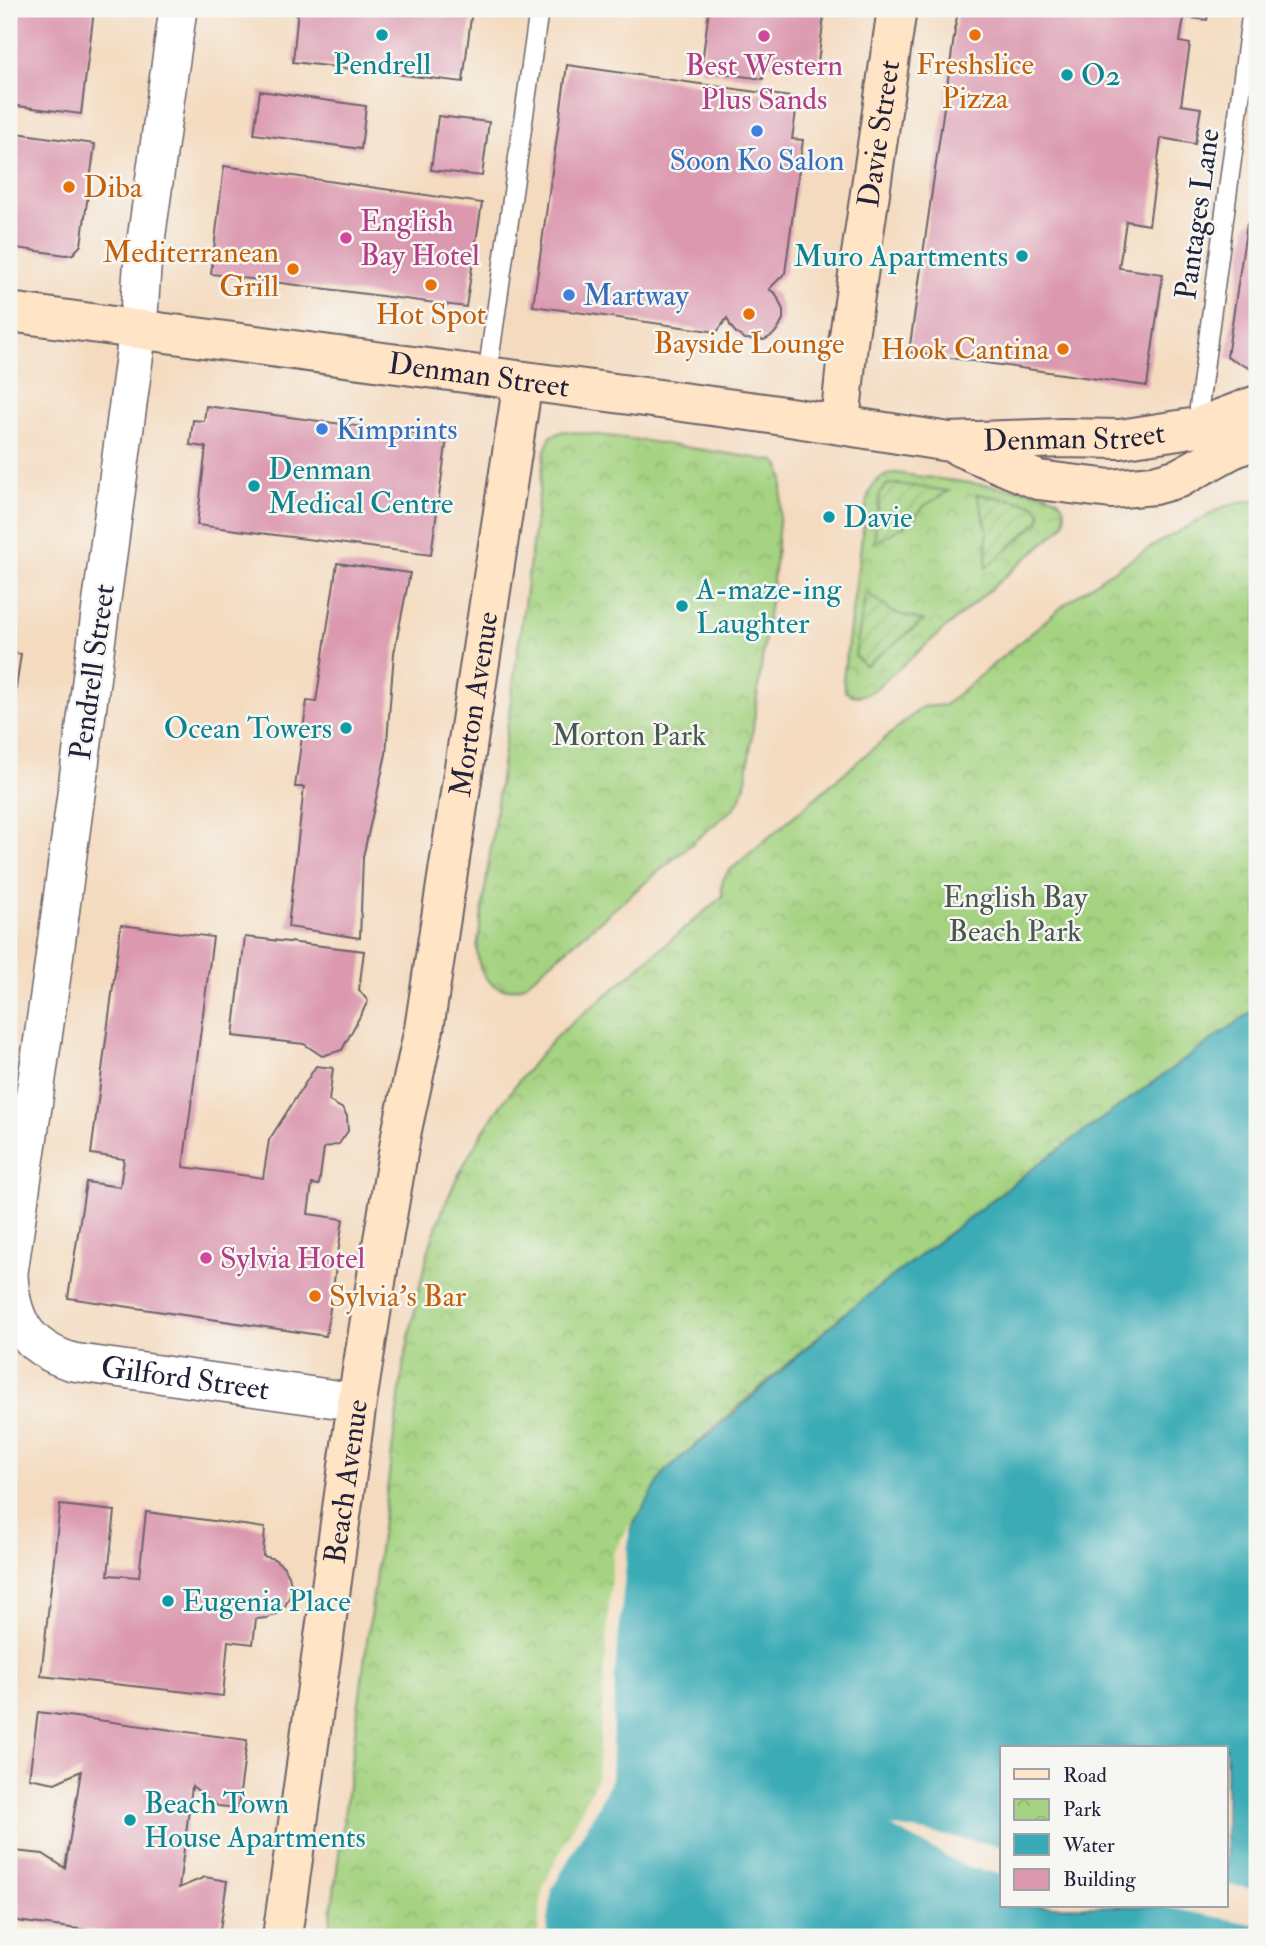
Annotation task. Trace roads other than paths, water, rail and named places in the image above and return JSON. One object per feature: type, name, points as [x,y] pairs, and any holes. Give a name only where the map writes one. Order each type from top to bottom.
[{"type":"street","name":"Pendrell Street","points":[[25,1331],[13,1309],[9,1272],[51,982],[178,9]]},
{"type":"street","name":"Davie Street","points":[[840,424],[848,342],[897,9]]},
{"type":"street","name":"Denman Street","points":[[9,312],[840,424],[949,442],[1120,439],[1198,427]]},
{"type":"street","name":"Morton Avenue","points":[[424,1029],[505,378]]},
{"type":"street","points":[[1198,427],[1257,405]]},
{"type":"street","name":"Denman Street","points":[[949,442],[1038,480],[1111,489],[1154,485],[1179,478],[1257,439]]},
{"type":"street","name":"Beach Avenue","points":[[282,1937],[357,1402],[401,1130],[424,1029]]},
{"type":"street","name":"Gilford Street","points":[[25,1331],[44,1350],[73,1362],[357,1402]]},
{"type":"lane","points":[[505,378],[539,9]]},
{"type":"lane","name":"Pantages Lane","points":[[1198,427],[1252,9]]},
{"type":"water","points":[[1257,1008],[1257,1937],[540,1937],[546,1888],[601,1779],[616,1554],[665,1471],[728,1419],[845,1313],[1044,1160]]},
{"type":"place","name":"Pendrell","points":[[382,35]]},
{"type":"place","name":"Freshslice Pizza","points":[[975,35]]},
{"type":"place","name":"Best Western Plus Sands","points":[[764,36]]},
{"type":"place","name":"O2","points":[[1067,75]]},
{"type":"place","name":"Soon Ko Salon","points":[[757,131]]},
{"type":"place","name":"Diba","points":[[69,187]]},
{"type":"place","name":"English Bay Hotel","points":[[346,238]]},
{"type":"place","name":"Muro Apartments","points":[[1022,256]]},
{"type":"place","name":"Mediterranean Grill","points":[[293,269]]},
{"type":"place","name":"Hot Spot","points":[[431,285]]},
{"type":"place","name":"Martway","points":[[569,295]]},
{"type":"place","name":"Bayside Lounge","points":[[749,314]]},
{"type":"place","name":"Hook Cantina","points":[[1063,349]]},
{"type":"place","name":"Kimprints","points":[[322,429]]},
{"type":"place","name":"Denman Medical Centre","points":[[254,486]]},
{"type":"place","name":"Davie","points":[[829,517]]},
{"type":"place","name":"A-maze-ing Laughter","points":[[682,606]]},
{"type":"place","name":"Ocean Towers","points":[[346,728]]},
{"type":"place","name":"Sylvia Hotel","points":[[206,1258]]},
{"type":"place","name":"Sylvia's Bar","points":[[315,1296]]},
{"type":"place","name":"Eugenia Place","points":[[168,1601]]},
{"type":"place","name":"Beach Town House Apartments","points":[[130,1820]]},
{"type":"park label","name":"Morton Park","points":[[629,735]]},
{"type":"park label","name":"English Bay Beach Park","points":[[1015,914]]}]
